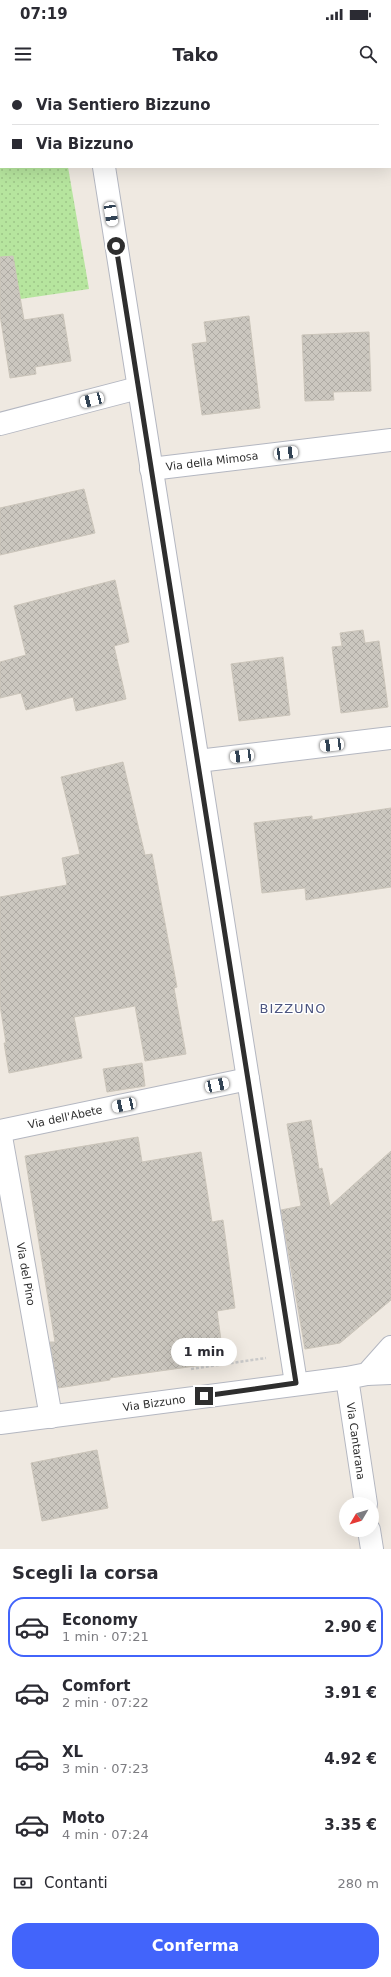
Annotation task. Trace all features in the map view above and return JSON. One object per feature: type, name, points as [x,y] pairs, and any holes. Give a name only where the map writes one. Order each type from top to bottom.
[{"type":"street","points":[[104,168],[296,1383]]},
{"type":"street","points":[[0,424],[138,388]]},
{"type":"street","name":"Via della Mimosa","points":[[151,469],[391,440]]},
{"type":"street","points":[[198,761],[391,738]]},
{"type":"street","name":"Via dell'Abete","points":[[0,1131],[248,1079]]},
{"type":"street","name":"Via del Pino","points":[[0,1131],[51,1417]]},
{"type":"street","points":[[357,1376],[391,1347]]},
{"type":"street","name":"Via Bizzuno","points":[[0,1423],[296,1383],[391,1373]]},
{"type":"street","name":"Via Cantarana","points":[[357,1376],[366,1497]]},
{"type":"street","points":[[370,1537],[372,1549]]},
{"type":"green space","points":[[0,168],[68,168],[89,289],[0,302]]},
{"type":"building","points":[[13,256],[24,320],[63,314],[71,361],[35,367],[36,374],[10,378],[0,315],[0,257]]},
{"type":"building","points":[[249,316],[260,408],[202,415],[192,344],[207,342],[204,322]]},
{"type":"building","points":[[369,332],[371,391],[333,392],[334,400],[305,401],[302,335]]},
{"type":"building","points":[[84,489],[95,533],[0,555],[0,508]]},
{"type":"building","points":[[115,580],[129,642],[114,646],[126,699],[76,711],[73,697],[26,710],[21,693],[0,698],[0,662],[26,655],[14,606]]},
{"type":"building","points":[[363,630],[365,643],[379,641],[388,707],[341,713],[332,647],[342,646],[340,633]]},
{"type":"building","points":[[283,657],[290,715],[239,721],[231,664]]},
{"type":"building","points":[[123,762],[145,855],[152,854],[177,987],[174,988],[186,1054],[145,1061],[135,1006],[74,1017],[82,1058],[9,1073],[0,1005],[0,897],[67,885],[62,858],[80,854],[61,777]]},
{"type":"building","points":[[391,808],[391,887],[306,900],[305,888],[262,893],[254,823],[312,816],[312,820]]},
{"type":"building","points":[[142,1063],[145,1086],[107,1092],[103,1069]]},
{"type":"building","points":[[311,1120],[319,1169],[322,1168],[330,1206],[391,1151],[391,1300],[340,1343],[305,1349],[281,1210],[301,1206],[287,1124]]},
{"type":"building","points":[[138,1137],[142,1162],[201,1152],[212,1222],[223,1220],[235,1308],[217,1311],[224,1362],[110,1378],[110,1380],[58,1388],[50,1342],[55,1342],[25,1156]]},
{"type":"building","points":[[97,1450],[108,1508],[42,1521],[31,1463]]},
{"type":"district","name":"BIZZUNO","points":[[293,1008]]},
{"type":"route","points":[[116,246],[296,1383],[204,1396]]}]
